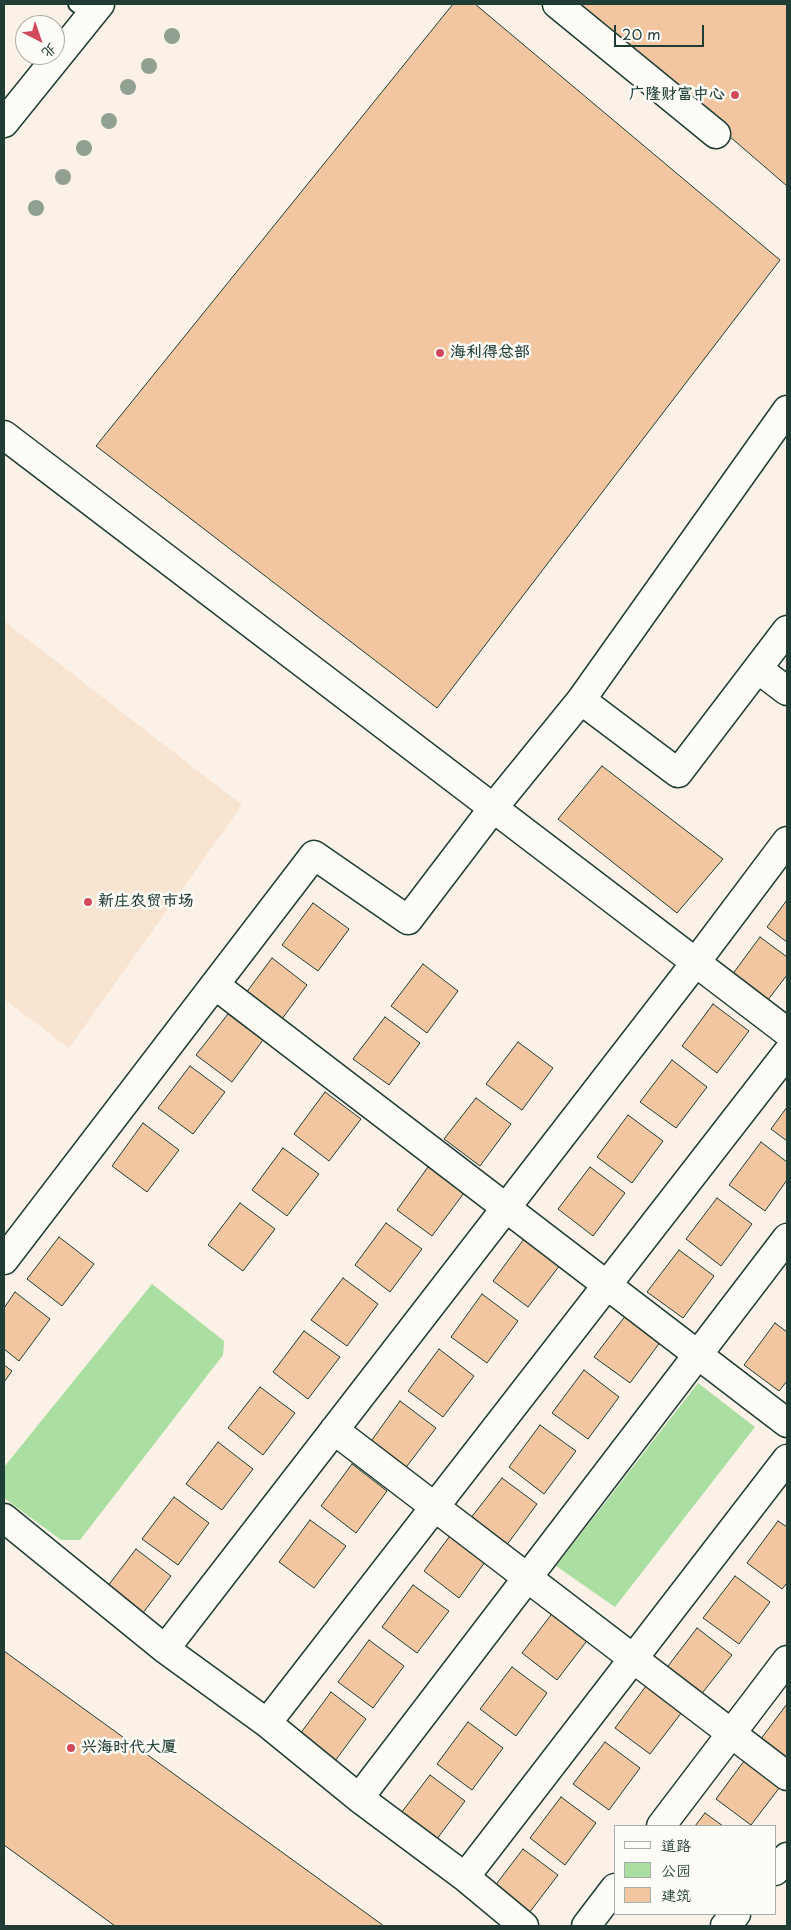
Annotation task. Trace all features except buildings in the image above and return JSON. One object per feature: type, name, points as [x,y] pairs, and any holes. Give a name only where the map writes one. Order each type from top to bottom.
[{"type":"street","points":[[557,4],[716,134]]},
{"type":"street","points":[[4,123],[89,8]]},
{"type":"street","points":[[4,1260],[314,855],[408,920],[494,807],[581,700],[787,410]]},
{"type":"street","points":[[4,435],[787,1032]]},
{"type":"street","points":[[581,700],[678,773],[787,630]]},
{"type":"street","points":[[758,669],[787,692]]},
{"type":"street","points":[[165,1649],[696,962],[787,841]]},
{"type":"street","points":[[215,985],[787,1423]]},
{"type":"street","points":[[267,1723],[787,1053]]},
{"type":"street","points":[[359,1798],[787,1238]]},
{"type":"street","points":[[334,1430],[787,1776]]},
{"type":"street","points":[[465,1877],[787,1459]]},
{"type":"street","points":[[4,1518],[165,1649],[267,1723],[359,1798],[465,1877],[524,1926]]},
{"type":"street","points":[[663,1825],[787,1660]]},
{"type":"street","points":[[776,1870],[787,1857]]},
{"type":"street","points":[[586,1926],[614,1889]]},
{"type":"street","points":[[725,1926],[735,1915]]},
{"type":"shaded area","name":"新庄农贸市场","points":[[4,621],[242,805],[69,1048],[4,999]]},
{"type":"green space","points":[[152,1284],[224,1341],[223,1355],[80,1540],[61,1540],[4,1498],[4,1467]]},
{"type":"green space","points":[[698,1383],[755,1427],[615,1607],[556,1566]]},
{"type":"place","name":"广隆财富中心","points":[[735,95]]},
{"type":"place","name":"海利得总部","points":[[440,353]]},
{"type":"place","name":"新庄农贸市场","points":[[88,902]]},
{"type":"place","name":"兴海时代大厦","points":[[71,1748]]}]
